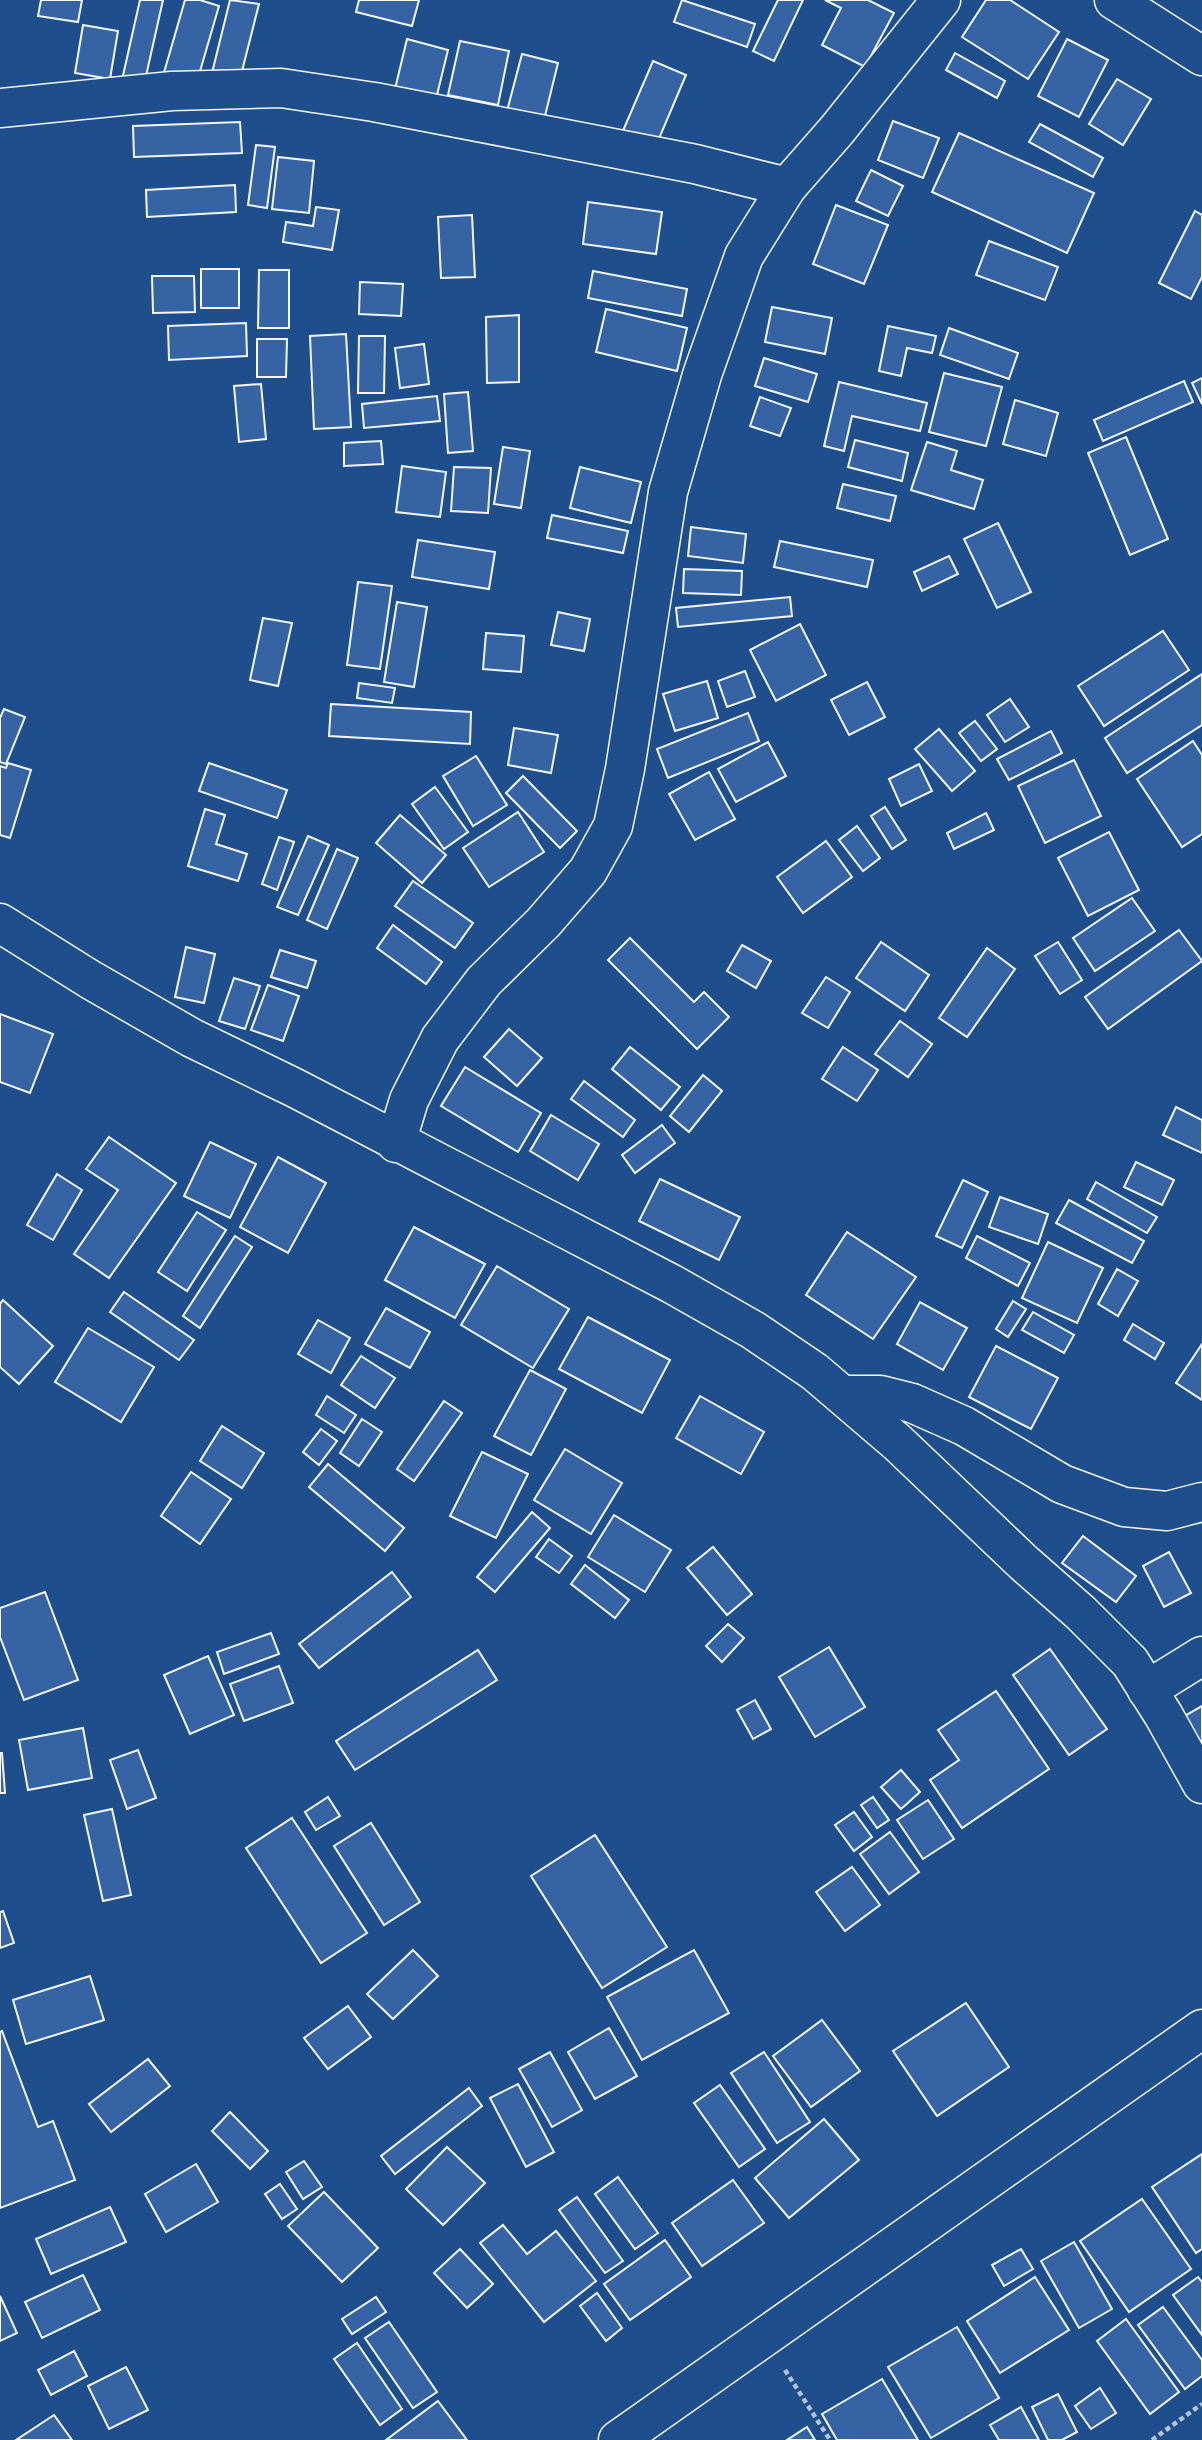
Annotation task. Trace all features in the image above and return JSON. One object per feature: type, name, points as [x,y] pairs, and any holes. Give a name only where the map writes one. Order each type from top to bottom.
[{"type":"street","points":[[396,1143],[409,1100],[440,1039],[484,981],[543,923],[588,871],[613,826],[627,756],[668,492],[702,375],[744,256],[787,187],[854,110],[941,0]]},
{"type":"street","points":[[1114,0],[1202,56]]},
{"type":"street","points":[[0,108],[172,91],[281,88],[374,102],[695,164],[787,187]]},
{"type":"street","points":[[0,923],[91,980],[192,1038],[295,1088],[396,1143],[672,1284],[753,1330],[815,1372],[898,1443],[1130,1662],[1202,1784]]},
{"type":"street","points":[[844,1395],[880,1395],[912,1403],[964,1426],[1062,1484],[1124,1507],[1167,1511],[1202,1502]]},
{"type":"street","points":[[1147,1689],[1202,1656]]},
{"type":"street","points":[[618,2440],[1202,2029]]},
{"type":"path","points":[[764,2338],[830,2440]]},
{"type":"path","points":[[1152,2440],[1202,2404]]},
{"type":"building","points":[[41,0],[82,0],[78,22],[38,16]]},
{"type":"building","points":[[140,0],[163,0],[144,85],[122,80]]},
{"type":"building","points":[[185,0],[200,0],[219,6],[196,85],[163,76]]},
{"type":"building","points":[[230,0],[259,4],[240,79],[212,73]]},
{"type":"building","points":[[359,0],[419,0],[412,26],[356,12]]},
{"type":"building","points":[[682,0],[755,24],[747,47],[674,22]]},
{"type":"building","points":[[778,0],[803,0],[774,61],[753,51]]},
{"type":"building","points":[[825,0],[868,0],[894,13],[865,67],[822,45],[841,8]]},
{"type":"building","points":[[986,0],[1010,0],[1059,32],[1028,79],[962,37]]},
{"type":"building","points":[[83,25],[118,31],[110,79],[75,73]]},
{"type":"building","points":[[407,39],[448,50],[436,99],[395,89]]},
{"type":"building","points":[[1067,39],[1108,60],[1079,117],[1038,96]]},
{"type":"building","points":[[460,41],[509,51],[498,105],[448,95]]},
{"type":"building","points":[[955,53],[1005,81],[997,98],[946,70]]},
{"type":"building","points":[[522,54],[558,63],[544,120],[507,111]]},
{"type":"building","points":[[653,61],[686,75],[655,148],[622,133]]},
{"type":"building","points":[[1117,79],[1151,99],[1123,145],[1089,124]]},
{"type":"building","points":[[893,121],[939,138],[923,178],[878,160]]},
{"type":"building","points":[[240,122],[242,153],[134,157],[133,126]]},
{"type":"building","points":[[1040,124],[1103,158],[1093,177],[1029,142]]},
{"type":"building","points":[[959,133],[1094,193],[1067,253],[932,192]]},
{"type":"building","points":[[256,145],[275,147],[267,208],[248,205]]},
{"type":"building","points":[[278,157],[314,161],[309,213],[272,209]]},
{"type":"building","points":[[871,170],[903,186],[888,216],[856,201]]},
{"type":"building","points":[[235,185],[236,212],[147,217],[146,190]]},
{"type":"building","points":[[588,202],[662,212],[656,254],[583,244]]},
{"type":"building","points":[[836,205],[888,225],[864,284],[813,264]]},
{"type":"building","points":[[316,207],[339,210],[332,250],[283,242],[286,222],[313,226]]},
{"type":"building","points":[[1195,211],[1202,215],[1202,277],[1191,299],[1159,283]]},
{"type":"building","points":[[472,215],[475,277],[441,278],[438,217]]},
{"type":"building","points":[[989,241],[1058,267],[1045,300],[976,275]]},
{"type":"building","points":[[201,269],[239,269],[239,308],[201,308]]},
{"type":"building","points":[[259,270],[289,270],[289,328],[258,328]]},
{"type":"building","points":[[593,271],[687,289],[682,316],[588,298]]},
{"type":"building","points":[[152,276],[194,276],[195,312],[153,313]]},
{"type":"building","points":[[360,282],[403,284],[401,316],[359,314]]},
{"type":"building","points":[[772,307],[832,318],[825,354],[765,342]]},
{"type":"building","points":[[606,309],[687,328],[677,371],[596,352]]},
{"type":"building","points":[[519,315],[519,382],[487,383],[486,317]]},
{"type":"building","points":[[246,323],[247,356],[169,360],[168,326]]},
{"type":"building","points":[[888,326],[936,336],[932,353],[907,348],[901,376],[879,371]]},
{"type":"building","points":[[949,328],[1018,353],[1009,379],[940,355]]},
{"type":"building","points":[[346,334],[351,427],[314,429],[310,336]]},
{"type":"building","points":[[359,336],[385,336],[384,393],[358,393]]},
{"type":"building","points":[[257,339],[287,339],[286,377],[257,377]]},
{"type":"building","points":[[424,344],[429,384],[400,388],[395,348]]},
{"type":"building","points":[[764,358],[817,374],[808,402],[755,386]]},
{"type":"building","points":[[944,373],[1002,387],[986,446],[929,432]]},
{"type":"building","points":[[1202,378],[1202,404],[1192,383]]},
{"type":"building","points":[[1184,381],[1193,402],[1103,441],[1094,420]]},
{"type":"building","points":[[839,382],[927,403],[920,431],[852,416],[844,451],[824,446]]},
{"type":"building","points":[[261,384],[266,439],[239,442],[234,386]]},
{"type":"building","points":[[468,392],[473,451],[448,453],[444,394]]},
{"type":"building","points":[[437,396],[440,421],[364,428],[362,404]]},
{"type":"building","points":[[760,397],[791,408],[780,436],[750,426]]},
{"type":"building","points":[[1015,400],[1058,413],[1046,456],[1003,444]]},
{"type":"building","points":[[1126,437],[1168,539],[1130,555],[1088,453]]},
{"type":"building","points":[[855,440],[908,453],[902,481],[848,467]]},
{"type":"building","points":[[381,441],[383,464],[344,466],[344,443]]},
{"type":"building","points":[[927,442],[957,451],[951,470],[983,480],[974,509],[911,490]]},
{"type":"building","points":[[503,447],[530,451],[521,508],[494,504]]},
{"type":"building","points":[[402,466],[446,472],[440,517],[396,512]]},
{"type":"building","points":[[454,467],[491,468],[488,513],[451,511]]},
{"type":"building","points":[[580,467],[641,482],[631,523],[570,508]]},
{"type":"building","points":[[843,484],[896,496],[890,521],[837,508]]},
{"type":"building","points":[[552,515],[628,531],[623,553],[547,538]]},
{"type":"building","points":[[998,523],[1031,592],[997,608],[964,539]]},
{"type":"building","points":[[691,527],[746,534],[743,563],[688,556]]},
{"type":"building","points":[[418,540],[495,552],[489,589],[412,577]]},
{"type":"building","points":[[780,541],[873,560],[867,587],[774,567]]},
{"type":"building","points":[[949,556],[958,574],[922,591],[914,572]]},
{"type":"building","points":[[684,569],[742,571],[741,595],[683,593]]},
{"type":"building","points":[[358,582],[392,586],[380,669],[347,665]]},
{"type":"building","points":[[790,597],[792,616],[678,627],[676,608]]},
{"type":"building","points":[[397,602],[427,607],[414,687],[384,682]]},
{"type":"building","points":[[558,612],[590,619],[584,651],[551,645]]},
{"type":"building","points":[[263,618],[292,623],[278,686],[250,680]]},
{"type":"building","points":[[800,624],[826,675],[776,701],[750,650]]},
{"type":"building","points":[[1163,631],[1189,670],[1104,726],[1078,686]]},
{"type":"building","points":[[486,633],[524,636],[521,672],[483,669]]},
{"type":"building","points":[[745,671],[755,697],[727,707],[718,681]]},
{"type":"building","points":[[1202,674],[1202,725],[1127,773],[1105,738]]},
{"type":"building","points":[[707,681],[718,718],[675,731],[663,694]]},
{"type":"building","points":[[867,682],[885,717],[849,735],[831,700]]},
{"type":"building","points":[[359,683],[395,688],[392,703],[357,698]]},
{"type":"building","points":[[1010,699],[1029,727],[1005,742],[987,715]]},
{"type":"building","points":[[331,704],[471,712],[470,744],[329,736]]},
{"type":"building","points":[[4,709],[25,717],[6,764],[0,762],[0,718]]},
{"type":"building","points":[[748,713],[759,741],[668,778],[657,749]]},
{"type":"building","points":[[975,721],[997,749],[981,761],[959,733]]},
{"type":"building","points":[[514,728],[558,735],[551,773],[508,765]]},
{"type":"building","points":[[939,729],[975,771],[952,791],[915,749]]},
{"type":"building","points":[[1051,731],[1062,753],[1009,780],[997,759]]},
{"type":"building","points":[[1193,741],[1202,755],[1202,834],[1182,847],[1137,779]]},
{"type":"building","points":[[768,742],[786,776],[736,802],[718,769]]},
{"type":"building","points":[[476,756],[507,805],[473,826],[443,776]]},
{"type":"building","points":[[1074,760],[1101,816],[1045,843],[1018,786]]},
{"type":"building","points":[[8,763],[31,770],[10,838],[0,835],[0,766],[6,768]]},
{"type":"building","points":[[209,763],[287,790],[277,818],[199,791]]},
{"type":"building","points":[[919,764],[932,791],[901,806],[889,779]]},
{"type":"building","points":[[709,772],[735,819],[695,840],[669,794]]},
{"type":"building","points":[[523,776],[577,831],[560,848],[506,793]]},
{"type":"building","points":[[435,787],[468,832],[444,849],[412,804]]},
{"type":"building","points":[[885,807],[906,840],[892,849],[871,816]]},
{"type":"building","points":[[205,809],[225,815],[216,844],[247,854],[238,881],[188,866]]},
{"type":"building","points":[[518,812],[544,852],[489,887],[463,848]]},
{"type":"building","points":[[986,813],[994,830],[954,849],[947,833]]},
{"type":"building","points":[[400,815],[446,855],[422,883],[376,843]]},
{"type":"building","points":[[857,826],[880,858],[863,871],[839,840]]},
{"type":"building","points":[[1109,832],[1139,890],[1088,916],[1058,858]]},
{"type":"building","points":[[308,836],[329,845],[298,915],[277,907]]},
{"type":"building","points":[[279,837],[294,842],[277,890],[262,884]]},
{"type":"building","points":[[826,841],[852,877],[803,913],[777,877]]},
{"type":"building","points":[[337,849],[358,858],[327,929],[307,920]]},
{"type":"building","points":[[413,881],[473,923],[455,948],[395,906]]},
{"type":"building","points":[[1132,898],[1155,931],[1095,971],[1073,938]]},
{"type":"building","points":[[393,925],[442,962],[426,984],[377,948]]},
{"type":"building","points":[[1179,930],[1202,961],[1108,1029],[1085,997]]},
{"type":"building","points":[[630,938],[694,1002],[704,992],[729,1017],[697,1049],[608,960]]},
{"type":"building","points":[[881,942],[929,975],[905,1011],[856,978]]},
{"type":"building","points":[[1058,942],[1082,980],[1060,994],[1035,956]]},
{"type":"building","points":[[742,945],[771,961],[756,988],[727,971]]},
{"type":"building","points":[[186,947],[215,954],[204,1003],[175,997]]},
{"type":"building","points":[[987,948],[1015,969],[967,1037],[939,1018]]},
{"type":"building","points":[[280,950],[316,961],[307,988],[271,977]]},
{"type":"building","points":[[826,977],[850,992],[828,1028],[802,1013]]},
{"type":"building","points":[[234,978],[260,986],[245,1029],[219,1021]]},
{"type":"building","points":[[268,985],[299,996],[283,1041],[251,1030]]},
{"type":"building","points":[[0,1014],[53,1034],[30,1093],[0,1082]]},
{"type":"building","points":[[900,1021],[932,1044],[908,1077],[875,1054]]},
{"type":"building","points":[[509,1029],[542,1058],[517,1086],[484,1057]]},
{"type":"building","points":[[630,1047],[680,1087],[661,1110],[612,1069]]},
{"type":"building","points":[[843,1047],[878,1070],[857,1101],[822,1079]]},
{"type":"building","points":[[465,1067],[541,1113],[518,1152],[441,1106]]},
{"type":"building","points":[[703,1075],[722,1091],[689,1132],[670,1116]]},
{"type":"building","points":[[584,1081],[635,1120],[623,1137],[571,1099]]},
{"type":"building","points":[[1176,1107],[1202,1120],[1202,1153],[1163,1135]]},
{"type":"building","points":[[551,1115],[599,1144],[578,1180],[530,1151]]},
{"type":"building","points":[[662,1125],[675,1143],[635,1173],[622,1155]]},
{"type":"building","points":[[109,1137],[176,1183],[109,1278],[74,1254],[118,1190],[86,1169]]},
{"type":"building","points":[[210,1142],[256,1164],[230,1218],[184,1196]]},
{"type":"building","points":[[278,1157],[326,1183],[288,1253],[240,1227]]},
{"type":"building","points":[[1136,1162],[1174,1180],[1162,1205],[1124,1187]]},
{"type":"building","points":[[57,1174],[82,1190],[53,1240],[27,1225]]},
{"type":"building","points":[[660,1179],[740,1217],[719,1260],[639,1221]]},
{"type":"building","points":[[963,1180],[988,1192],[962,1248],[936,1236]]},
{"type":"building","points":[[1096,1182],[1157,1217],[1147,1233],[1087,1199]]},
{"type":"building","points":[[1000,1197],[1048,1214],[1038,1244],[989,1227]]},
{"type":"building","points":[[1069,1200],[1144,1241],[1132,1263],[1056,1223]]},
{"type":"building","points":[[197,1212],[226,1230],[187,1291],[158,1272]]},
{"type":"building","points":[[414,1227],[485,1264],[455,1318],[385,1280]]},
{"type":"building","points":[[847,1232],[916,1277],[873,1339],[806,1295]]},
{"type":"building","points":[[235,1236],[252,1247],[200,1328],[183,1316]]},
{"type":"building","points":[[977,1236],[1030,1263],[1018,1286],[966,1258]]},
{"type":"building","points":[[1048,1242],[1103,1268],[1077,1323],[1022,1298]]},
{"type":"building","points":[[497,1266],[569,1309],[533,1368],[461,1325]]},
{"type":"building","points":[[1117,1269],[1138,1281],[1118,1316],[1098,1304]]},
{"type":"building","points":[[124,1292],[194,1340],[179,1360],[110,1312]]},
{"type":"building","points":[[3,1300],[53,1346],[19,1384],[0,1367],[0,1304]]},
{"type":"building","points":[[1013,1301],[1026,1309],[1008,1337],[996,1329]]},
{"type":"building","points":[[920,1302],[967,1328],[943,1370],[897,1344]]},
{"type":"building","points":[[386,1308],[430,1332],[410,1368],[365,1344]]},
{"type":"building","points":[[1033,1312],[1074,1335],[1064,1353],[1022,1330]]},
{"type":"building","points":[[588,1317],[670,1360],[642,1413],[559,1369]]},
{"type":"building","points":[[318,1320],[350,1338],[331,1373],[298,1354]]},
{"type":"building","points":[[1133,1324],[1164,1343],[1155,1359],[1124,1340]]},
{"type":"building","points":[[88,1328],[154,1367],[121,1422],[55,1382]]},
{"type":"building","points":[[1202,1344],[1202,1400],[1176,1383]]},
{"type":"building","points":[[996,1346],[1058,1378],[1031,1429],[969,1397]]},
{"type":"building","points":[[361,1356],[395,1378],[375,1408],[341,1385]]},
{"type":"building","points":[[530,1370],[566,1389],[531,1455],[494,1436]]},
{"type":"building","points":[[327,1396],[356,1415],[344,1433],[316,1415]]},
{"type":"building","points":[[700,1396],[764,1432],[741,1474],[676,1438]]},
{"type":"building","points":[[444,1401],[462,1413],[414,1481],[397,1469]]},
{"type":"building","points":[[362,1419],[382,1432],[359,1466],[340,1453]]},
{"type":"building","points":[[222,1426],[264,1453],[242,1488],[200,1461]]},
{"type":"building","points":[[321,1429],[337,1441],[319,1465],[303,1452]]},
{"type":"building","points":[[565,1449],[622,1483],[591,1534],[534,1500]]},
{"type":"building","points":[[482,1452],[528,1474],[496,1538],[450,1516]]},
{"type":"building","points":[[328,1464],[404,1528],[385,1551],[309,1487]]},
{"type":"building","points":[[191,1472],[231,1499],[200,1544],[161,1516]]},
{"type":"building","points":[[532,1512],[550,1528],[495,1592],[477,1577]]},
{"type":"building","points":[[614,1515],[671,1550],[645,1592],[588,1557]]},
{"type":"building","points":[[1083,1536],[1136,1576],[1116,1602],[1062,1563]]},
{"type":"building","points":[[549,1539],[572,1556],[559,1573],[536,1557]]},
{"type":"building","points":[[713,1547],[752,1594],[727,1615],[687,1568]]},
{"type":"building","points":[[1169,1552],[1191,1593],[1164,1607],[1143,1566]]},
{"type":"building","points":[[585,1565],[629,1600],[615,1618],[571,1584]]},
{"type":"building","points":[[392,1572],[411,1597],[319,1668],[299,1644]]},
{"type":"building","points":[[45,1592],[78,1680],[24,1700],[0,1637],[0,1608]]},
{"type":"building","points":[[728,1624],[744,1638],[722,1662],[706,1646]]},
{"type":"building","points":[[271,1633],[279,1654],[224,1674],[217,1652]]},
{"type":"building","points":[[829,1647],[865,1707],[815,1737],[779,1677]]},
{"type":"building","points":[[1050,1649],[1107,1729],[1069,1755],[1013,1675]]},
{"type":"building","points":[[478,1650],[497,1680],[355,1770],[336,1741]]},
{"type":"building","points":[[208,1656],[234,1715],[190,1734],[164,1675]]},
{"type":"building","points":[[279,1666],[293,1703],[244,1721],[230,1684]]},
{"type":"building","points":[[996,1691],[1049,1769],[962,1828],[930,1780],[959,1760],[938,1730]]},
{"type":"building","points":[[755,1700],[771,1729],[753,1739],[737,1710]]},
{"type":"building","points":[[1202,1706],[1202,1765],[1176,1721]]},
{"type":"building","points":[[83,1728],[92,1778],[28,1790],[19,1740]]},
{"type":"building","points":[[138,1750],[156,1798],[127,1809],[110,1760]]},
{"type":"building","points":[[2,1753],[5,1793],[0,1793]]},
{"type":"building","points":[[901,1770],[920,1792],[901,1809],[881,1787]]},
{"type":"building","points":[[328,1797],[340,1816],[316,1830],[305,1812]]},
{"type":"building","points":[[873,1797],[889,1820],[877,1828],[861,1805]]},
{"type":"building","points":[[928,1800],[954,1839],[923,1859],[897,1820]]},
{"type":"building","points":[[112,1809],[131,1895],[103,1901],[84,1815]]},
{"type":"building","points":[[854,1812],[872,1837],[854,1851],[835,1825]]},
{"type":"building","points":[[292,1818],[367,1933],[321,1963],[246,1848]]},
{"type":"building","points":[[371,1823],[420,1902],[384,1925],[334,1846]]},
{"type":"building","points":[[890,1832],[919,1872],[889,1894],[860,1854]]},
{"type":"building","points":[[595,1835],[667,1947],[602,1988],[531,1876]]},
{"type":"building","points":[[852,1867],[880,1905],[845,1931],[816,1892]]},
{"type":"building","points":[[3,1911],[14,1943],[0,1948],[0,1912]]},
{"type":"building","points":[[413,1950],[438,1976],[393,2019],[367,1994]]},
{"type":"building","points":[[694,1950],[729,2013],[642,2060],[607,1997]]},
{"type":"building","points":[[90,1976],[104,2020],[26,2044],[13,2000]]},
{"type":"building","points":[[966,2003],[1009,2067],[937,2116],[893,2051]]},
{"type":"building","points":[[348,2006],[371,2037],[328,2069],[304,2038]]},
{"type":"building","points":[[822,2020],[860,2071],[811,2107],[773,2056]]},
{"type":"building","points":[[609,2028],[637,2076],[595,2099],[568,2052]]},
{"type":"building","points":[[2,2031],[38,2127],[53,2121],[75,2180],[0,2208],[0,2032]]},
{"type":"building","points":[[550,2052],[582,2110],[552,2127],[519,2069]]},
{"type":"building","points":[[764,2052],[810,2122],[777,2143],[731,2073]]},
{"type":"building","points":[[148,2059],[170,2086],[111,2132],[89,2104]]},
{"type":"building","points":[[518,2084],[554,2152],[526,2167],[490,2098]]},
{"type":"building","points":[[720,2085],[765,2149],[739,2167],[694,2103]]},
{"type":"building","points":[[469,2088],[482,2106],[395,2174],[381,2156]]},
{"type":"building","points":[[230,2112],[268,2151],[250,2169],[212,2131]]},
{"type":"building","points":[[824,2119],[859,2160],[789,2218],[755,2178]]},
{"type":"building","points":[[447,2147],[485,2183],[443,2225],[406,2189]]},
{"type":"building","points":[[1202,2154],[1202,2249],[1196,2253],[1152,2187]]},
{"type":"building","points":[[304,2161],[322,2187],[303,2199],[286,2172]]},
{"type":"building","points":[[196,2164],[218,2202],[166,2232],[145,2194]]},
{"type":"building","points":[[618,2177],[658,2233],[635,2249],[595,2194]]},
{"type":"building","points":[[733,2180],[764,2223],[702,2266],[672,2223]]},
{"type":"building","points":[[280,2184],[297,2209],[282,2219],[265,2194]]},
{"type":"building","points":[[324,2192],[378,2248],[342,2282],[288,2226]]},
{"type":"building","points":[[577,2197],[623,2261],[605,2273],[559,2210]]},
{"type":"building","points":[[1142,2199],[1191,2269],[1129,2312],[1080,2241]]},
{"type":"building","points":[[110,2207],[126,2242],[51,2274],[36,2239]]},
{"type":"building","points":[[503,2225],[527,2254],[556,2231],[596,2281],[544,2322],[480,2243]]},
{"type":"building","points":[[665,2240],[691,2277],[630,2320],[604,2284]]},
{"type":"building","points":[[1074,2242],[1112,2309],[1079,2328],[1041,2261]]},
{"type":"building","points":[[460,2249],[493,2284],[467,2308],[434,2273]]},
{"type":"building","points":[[1021,2249],[1033,2269],[1004,2286],[992,2265]]},
{"type":"building","points":[[83,2275],[100,2310],[42,2338],[25,2302]]},
{"type":"building","points":[[1035,2277],[1069,2330],[1000,2373],[967,2321]]},
{"type":"building","points":[[1198,2277],[1202,2282],[1202,2335],[1173,2295]]},
{"type":"building","points":[[597,2293],[622,2328],[606,2341],[580,2306]]},
{"type":"building","points":[[0,2296],[17,2333],[0,2341]]},
{"type":"building","points":[[376,2297],[386,2312],[352,2334],[342,2319]]},
{"type":"building","points":[[1163,2307],[1202,2360],[1202,2376],[1185,2389],[1138,2325]]},
{"type":"building","points":[[1126,2319],[1179,2392],[1150,2414],[1097,2341]]},
{"type":"building","points":[[389,2322],[437,2392],[413,2408],[365,2338]]},
{"type":"building","points":[[957,2327],[999,2398],[931,2438],[888,2367]]},
{"type":"building","points":[[357,2343],[402,2409],[380,2425],[334,2359]]},
{"type":"building","points":[[74,2351],[87,2376],[51,2395],[38,2370]]},
{"type":"building","points":[[126,2367],[148,2410],[109,2429],[88,2386]]},
{"type":"building","points":[[882,2379],[918,2440],[837,2440],[822,2414]]},
{"type":"building","points":[[1100,2388],[1116,2413],[1091,2429],[1075,2406]]},
{"type":"building","points":[[1058,2394],[1077,2432],[1062,2440],[1048,2440],[1032,2407]]},
{"type":"building","points":[[438,2401],[467,2440],[386,2440]]},
{"type":"building","points":[[1021,2407],[1039,2440],[999,2440],[990,2425]]},
{"type":"building","points":[[54,2415],[72,2440],[16,2440]]},
{"type":"building","points":[[807,2427],[815,2440],[787,2440]]}]
